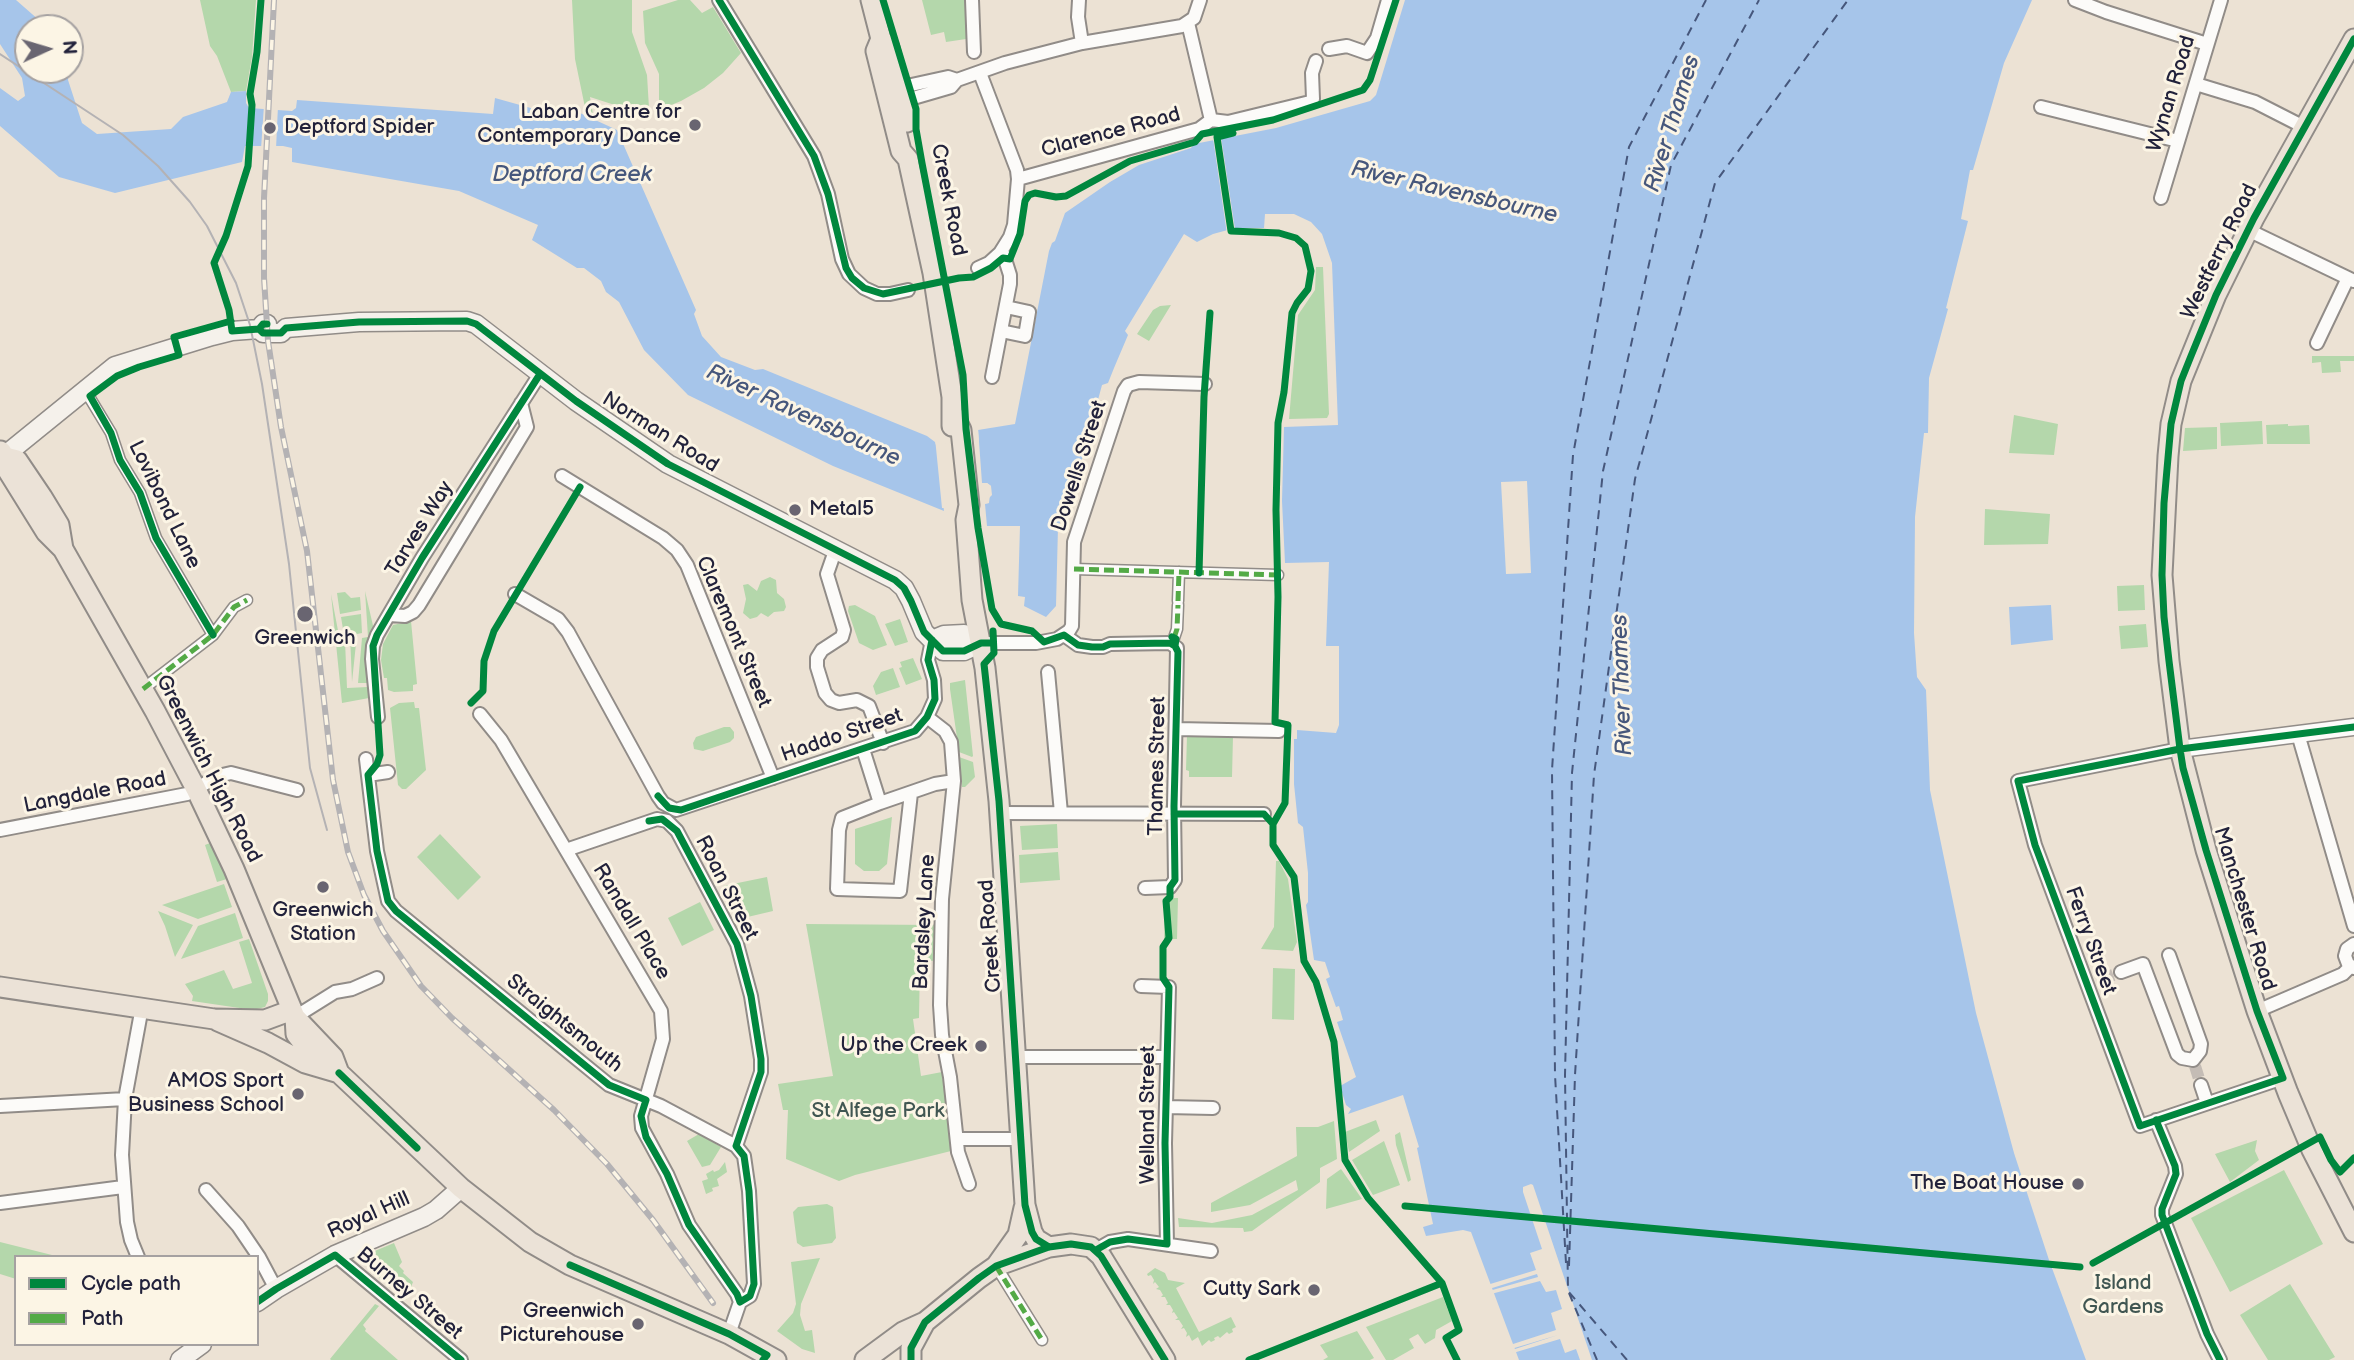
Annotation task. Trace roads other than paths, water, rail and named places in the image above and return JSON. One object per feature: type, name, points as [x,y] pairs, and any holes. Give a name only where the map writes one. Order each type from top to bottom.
[{"type":"main road","name":"Creek Road","points":[[871,0],[881,39],[876,51],[894,96],[901,151],[908,159],[933,273],[955,425],[974,612],[981,643],[1000,813],[1025,1205],[1032,1232],[1036,1239],[1049,1247]]},
{"type":"main road","name":"Westferry Road","points":[[2180,748],[2162,575],[2164,503],[2171,424],[2180,381],[2216,295],[2248,230],[2354,38]]},
{"type":"main road","name":"Norman Road","points":[[3,454],[112,368],[126,361],[232,331],[260,329],[263,324],[281,323],[286,328],[359,322],[467,321],[488,332],[540,374],[668,464],[895,580],[904,588],[920,626],[932,640]]},
{"type":"main road","name":"Greenwich High Road","points":[[3,454],[17,460],[59,525],[63,549],[143,689],[196,789],[234,869],[294,1020],[333,1057],[331,1071],[460,1188],[510,1227],[557,1258],[729,1334],[768,1358]]},
{"type":"main road","points":[[932,640],[943,651],[964,651],[981,643]]},
{"type":"main road","name":"Manchester Road","points":[[2180,748],[2206,850],[2257,1011],[2312,1150],[2354,1232]]},
{"type":"main road","points":[[0,987],[214,1019],[294,1020],[286,1040],[268,1043]]},
{"type":"main road","points":[[214,1019],[305,1063],[331,1071]]},
{"type":"main road","name":"Royal Hill","points":[[259,1301],[335,1255],[424,1217],[460,1188]]},
{"type":"main road","name":"Creek Road","points":[[996,1266],[1018,1235],[1025,1205]]},
{"type":"main road","points":[[865,1360],[903,1332],[925,1322],[996,1266],[1049,1247],[1079,1244],[1096,1250],[1165,1360]]},
{"type":"main road","points":[[911,1360],[911,1348],[925,1322]]},
{"type":"street","points":[[719,0],[814,156],[828,194],[842,260],[849,274],[864,288],[877,294],[908,290]]},
{"type":"street","points":[[972,0],[974,52]]},
{"type":"street","points":[[1079,0],[1078,17],[1082,43]]},
{"type":"street","points":[[894,96],[948,77],[957,80],[1005,63],[1082,43],[1182,26],[1197,12],[1199,0]]},
{"type":"street","points":[[1329,49],[1347,46],[1367,53],[1377,38],[1388,0]]},
{"type":"street","points":[[2075,0],[2207,44]]},
{"type":"street","name":"Wynan Road","points":[[2161,198],[2221,0]]},
{"type":"street","points":[[1188,23],[1211,120],[1228,122],[1311,102],[1312,73],[1316,61]]},
{"type":"street","name":"Clarence Road","points":[[980,73],[1018,178],[1014,225],[1002,250]]},
{"type":"street","points":[[2196,85],[2255,102],[2304,127]]},
{"type":"street","points":[[2041,107],[2178,141]]},
{"type":"street","name":"Clarence Road","points":[[1018,178],[1199,129],[1211,120]]},
{"type":"street","points":[[2248,230],[2351,279],[2317,343]]},
{"type":"street","points":[[978,268],[1002,250],[1010,275],[992,377]]},
{"type":"street","points":[[1001,331],[1024,336],[1027,324],[1029,312],[1006,307]]},
{"type":"street","name":"Tarves Way","points":[[378,717],[373,646],[388,615],[540,374]]},
{"type":"street","name":"Dowells Street","points":[[1064,635],[1072,626],[1074,542],[1124,390],[1128,385],[1139,382],[1205,384]]},
{"type":"street","name":"Lovibond Lane","points":[[85,390],[111,433],[120,460],[140,493],[156,538],[213,635]]},
{"type":"street","name":"Tarves Way","points":[[388,615],[405,616],[419,605],[527,427],[521,403]]},
{"type":"street","name":"Claremont Street","points":[[562,476],[663,538],[677,550],[687,565],[773,778]]},
{"type":"street","points":[[835,551],[828,574],[844,630],[842,637],[822,650],[817,658],[817,667],[825,693],[831,700],[839,703],[857,700],[869,706],[883,743]]},
{"type":"street","points":[[1073,569],[1278,575]]},
{"type":"street","name":"Thames Street","points":[[1146,888],[1166,888],[1174,884],[1175,880],[1178,652],[1175,642],[1179,572]]},
{"type":"street","name":"Haddo Street","points":[[515,594],[558,620],[568,632],[663,803],[676,810],[915,731],[927,717],[935,699],[936,690],[928,660],[932,640]]},
{"type":"street","points":[[143,689],[213,635],[234,607],[247,600]]},
{"type":"street","points":[[981,643],[1036,643],[1064,635],[1078,645],[1092,647],[1175,642]]},
{"type":"street","points":[[1048,671],[1061,813]]},
{"type":"street","points":[[481,714],[502,740],[566,850]]},
{"type":"street","name":"Bardsley Lane","points":[[927,717],[950,737],[954,781],[942,899],[940,1006],[958,1152],[969,1184]]},
{"type":"street","points":[[2180,748],[2354,727]]},
{"type":"street","points":[[1176,729],[1279,731]]},
{"type":"street","points":[[2298,734],[2354,926]]},
{"type":"street","name":"Ferry Street","points":[[2156,1120],[2140,1126],[2035,845],[2018,781],[2180,748]]},
{"type":"street","name":"Haddo Street","points":[[863,749],[880,803]]},
{"type":"street","name":"Straightsmouth","points":[[366,759],[377,850],[388,901],[396,911],[609,1086],[646,1100],[736,1146]]},
{"type":"street","name":"Langdale Road","points":[[0,830],[187,794],[218,776],[232,772],[297,790]]},
{"type":"street","points":[[368,775],[388,772]]},
{"type":"street","points":[[911,793],[900,891],[837,889],[839,830],[842,818],[935,784],[954,781]]},
{"type":"street","points":[[1000,813],[1265,814]]},
{"type":"street","name":"Roan Street","points":[[649,821],[662,818],[677,831],[733,935],[744,967],[761,1072],[736,1146]]},
{"type":"street","name":"Randall Place","points":[[646,1100],[663,1039],[661,1011],[566,850],[649,821]]},
{"type":"street","points":[[2257,1011],[2343,974],[2352,967],[2346,960],[2346,952],[2354,944]]},
{"type":"street","points":[[2121,972],[2143,964],[2177,1054],[2194,1063],[2201,1044],[2169,955]]},
{"type":"street","points":[[294,1020],[335,992],[352,989],[377,978]]},
{"type":"street","points":[[2088,983],[2102,979]]},
{"type":"street","name":"Welland Street","points":[[1141,986],[1169,987],[1166,1057],[1167,1244]]},
{"type":"street","points":[[137,1255],[131,1240],[123,1187],[122,1146],[125,1099],[142,1007]]},
{"type":"street","name":"Welland Street","points":[[1016,1057],[1166,1057]]},
{"type":"street","points":[[2220,1360],[2207,1334],[2162,1215],[2176,1174],[2156,1120],[2283,1078]]},
{"type":"street","points":[[2201,1085],[2207,1102]]},
{"type":"street","points":[[0,1106],[125,1099]]},
{"type":"street","points":[[646,1100],[641,1116],[646,1137],[667,1174],[689,1225],[740,1302],[729,1334]]},
{"type":"street","name":"Welland Street","points":[[1166,1107],[1213,1108]]},
{"type":"street","points":[[956,1135],[1021,1139]]},
{"type":"street","points":[[736,1146],[744,1156],[754,1283],[750,1296],[740,1302]]},
{"type":"street","points":[[0,1203],[123,1187]]},
{"type":"street","points":[[206,1190],[238,1226],[255,1255]]},
{"type":"street","points":[[1096,1250],[1110,1242],[1128,1238],[1211,1251]]},
{"type":"street","name":"Burney Street","points":[[335,1255],[461,1360]]},
{"type":"street","points":[[259,1261],[276,1289]]},
{"type":"street","points":[[996,1266],[1042,1340]]},
{"type":"water","points":[[0,0],[16,0],[32,14],[14,14],[14,66],[0,44]]},
{"type":"water","points":[[1405,0],[2032,0],[2004,63],[1973,170],[1970,170],[1961,219],[1968,221],[1929,378],[1928,433],[1924,433],[1915,517],[1914,633],[1917,677],[1926,690],[1930,790],[1976,1013],[2014,1153],[2086,1360],[1519,1360],[1471,1232],[1463,1230],[1426,1236],[1423,1227],[1433,1224],[1417,1148],[1419,1147],[1403,1095],[1348,1114],[1351,1109],[1346,1105],[1340,1086],[1356,1077],[1337,1022],[1343,1020],[1326,979],[1330,977],[1325,962],[1314,960],[1306,905],[1308,873],[1303,827],[1298,823],[1294,784],[1294,739],[1297,739],[1297,730],[1336,733],[1339,725],[1339,646],[1326,646],[1329,562],[1285,563],[1282,501],[1284,427],[1338,425],[1332,263],[1322,234],[1311,222],[1294,214],[1265,214],[1264,228],[1235,228],[1197,242],[1184,234],[1125,331],[1128,335],[1108,383],[1102,385],[1072,496],[1058,527],[1056,606],[1046,617],[1024,606],[1025,597],[1018,596],[1020,526],[987,526],[985,504],[989,503],[991,486],[987,483],[941,487],[944,511],[833,466],[688,395],[644,350],[619,302],[606,292],[601,281],[584,268],[577,268],[532,240],[538,225],[459,191],[292,162],[292,148],[283,146],[245,146],[242,162],[115,193],[59,177],[0,126],[0,88],[18,101],[25,96],[23,84],[69,84],[82,123],[97,134],[171,129],[183,117],[227,102],[231,92],[246,91],[249,108],[292,111],[296,108],[297,100],[493,114],[495,98],[545,112],[580,113],[617,130],[696,310],[694,314],[702,336],[721,357],[755,370],[763,369],[927,436],[935,442],[937,448],[979,443],[978,430],[1015,424],[1049,251],[1065,213],[1139,165],[1191,148],[1194,144],[1276,128],[1370,101],[1376,95]]},
{"type":"water","points":[[2051,605],[2053,640],[2011,645],[2009,607]]},
{"type":"tunnel","points":[[2102,979],[2121,972]]},
{"type":"tunnel","points":[[2195,1066],[2201,1085]]},
{"type":"tram line","points":[[0,54],[123,135],[158,166],[207,226],[236,283],[250,325],[262,384],[289,564],[310,768],[327,830]]},
{"type":"railway","points":[[274,0],[264,198],[264,278],[268,341],[281,427],[307,551],[333,780],[348,852],[364,895],[383,931],[421,986],[452,1018],[554,1110],[607,1164],[653,1220],[713,1303]]},
{"type":"place","name":"Laban Centre for Contemporary Dance","points":[[695,125]]},
{"type":"place","name":"Deptford Spider","points":[[270,128]]},
{"type":"place","name":"Metal5","points":[[795,510]]},
{"type":"place","name":"Greenwich","points":[[305,614]]},
{"type":"place","name":"Greenwich Station","points":[[323,887]]},
{"type":"place","name":"Up the Creek","points":[[981,1046]]},
{"type":"place","name":"AMOS Sport Business School","points":[[298,1094]]},
{"type":"place","name":"The Boat House","points":[[2078,1184]]},
{"type":"place","name":"Cutty Sark","points":[[1314,1290]]},
{"type":"place","name":"Greenwich Picturehouse","points":[[638,1324]]},
{"type":"water label","name":"River Thames","points":[[1673,124]]},
{"type":"water label","name":"Deptford Creek","points":[[572,175]]},
{"type":"water label","name":"River Ravensbourne","points":[[1454,193]]},
{"type":"water label","name":"River Ravensbourne","points":[[803,416]]},
{"type":"water label","name":"River Thames","points":[[1623,685]]},
{"type":"park label","name":"St Alfege Park","points":[[878,1112]]},
{"type":"park label","name":"Island Gardens","points":[[2123,1296]]}]
